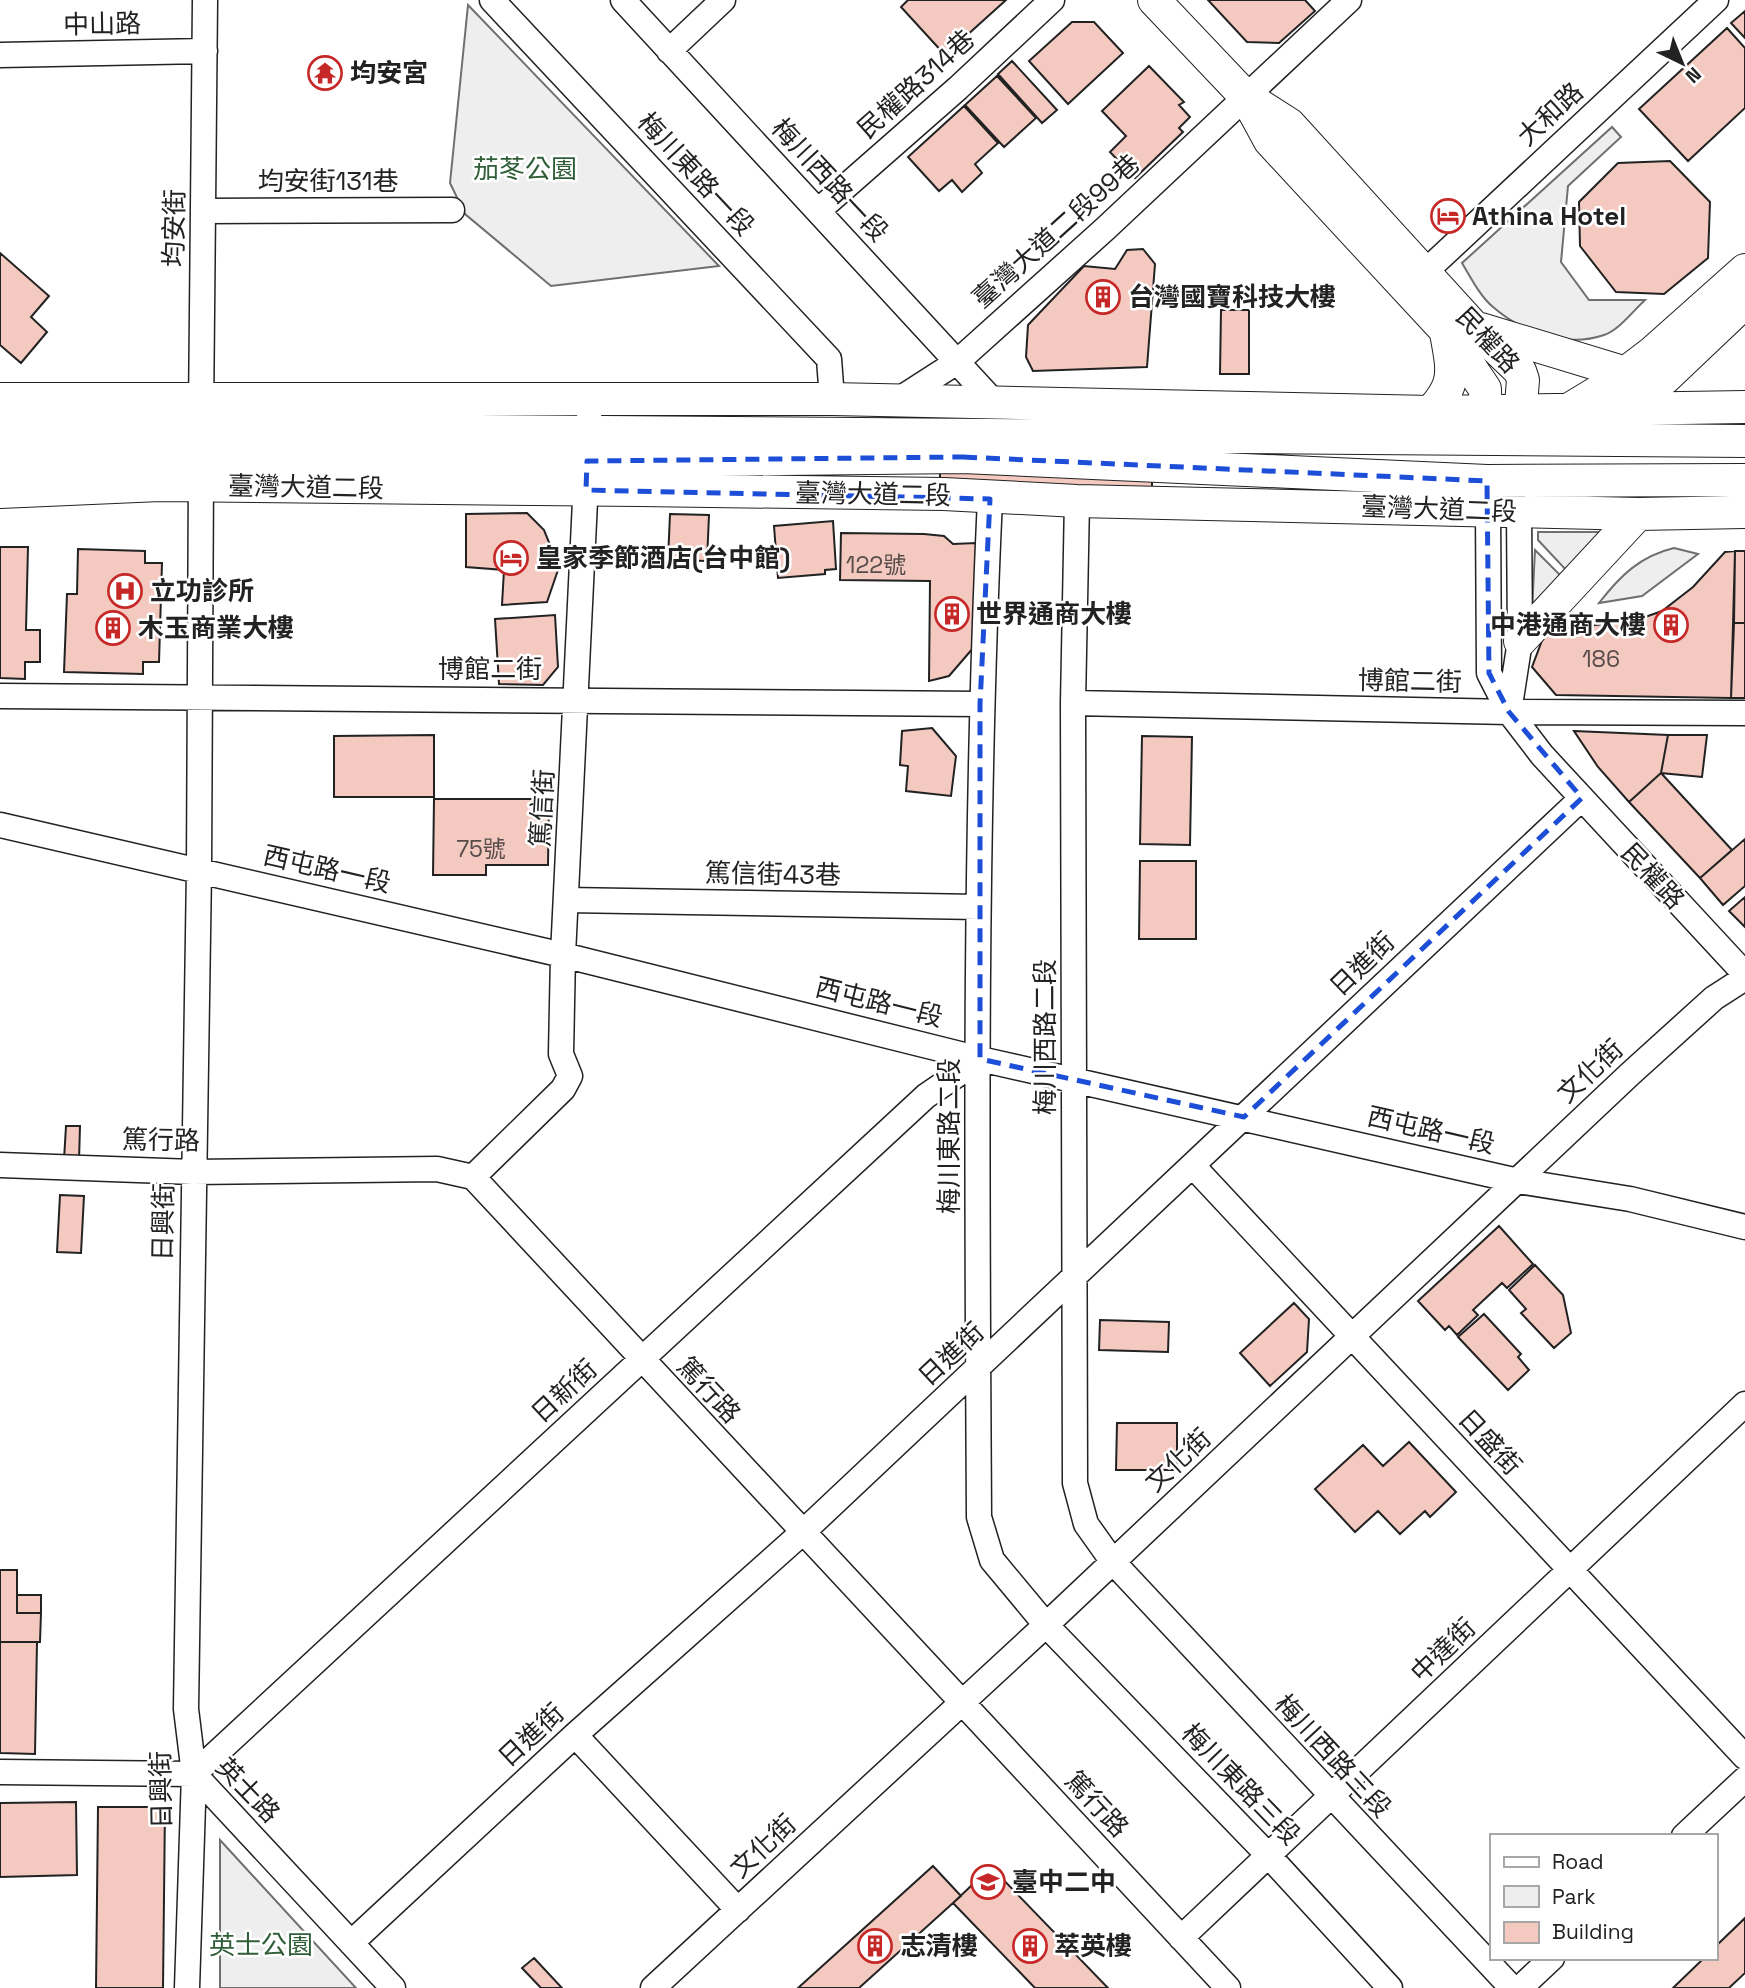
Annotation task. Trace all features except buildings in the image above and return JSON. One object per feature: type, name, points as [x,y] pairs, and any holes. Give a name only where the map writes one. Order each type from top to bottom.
[{"type":"main road","name":"民權路","points":[[1154,0],[1246,97],[1289,124],[1424,272],[1460,329],[1485,389],[1488,495]]},
{"type":"main road","name":"民權路","points":[[1246,97],[1270,141],[1460,329],[1520,370],[1523,380],[1519,424],[1519,496]]},
{"type":"main road","points":[[1568,410],[1625,373],[1745,271]]},
{"type":"main road","points":[[1519,496],[1580,438],[1657,383],[1745,302]]},
{"type":"main road","points":[[1409,436],[1448,390],[1460,329],[1625,373],[1741,408]]},
{"type":"main road","name":"臺灣大道二段","points":[[0,460],[201,443],[590,398],[993,401],[1431,412],[1486,424]]},
{"type":"main road","name":"臺灣大道二段","points":[[0,399],[201,443]]},
{"type":"main road","name":"臺灣大道二段","points":[[1519,424],[1568,410],[1741,408]]},
{"type":"main road","name":"臺灣大道二段","points":[[587,461],[1409,436],[1486,424],[1519,424],[1580,438],[1745,441]]},
{"type":"main road","name":"臺灣大道二段","points":[[0,431],[587,461],[990,499],[1077,501],[1488,495]]},
{"type":"main road","name":"臺灣大道二段","points":[[0,492],[160,485],[201,443]]},
{"type":"main road","name":"臺灣大道二段","points":[[587,461],[963,457],[1519,496],[1745,480]]},
{"type":"main road","name":"臺灣大道二段","points":[[1519,496],[1638,514],[1745,512]]},
{"type":"main road","points":[[1520,641],[1638,514]]},
{"type":"street","name":"均安街","points":[[201,443],[205,0]]},
{"type":"street","name":"梅川東路一段","points":[[492,0],[829,359],[832,399]]},
{"type":"street","name":"梅川西路一段","points":[[622,0],[993,401]]},
{"type":"street","points":[[669,51],[723,0]]},
{"type":"street","name":"民權路314巷","points":[[818,210],[958,88],[1052,0]]},
{"type":"street","name":"臺灣大道二段99巷","points":[[898,400],[957,362],[1349,0]]},
{"type":"street","name":"大和路","points":[[1424,272],[1716,0]]},
{"type":"street","name":"中山路","points":[[0,55],[205,51]]},
{"type":"street","name":"均安街131巷","points":[[204,211],[452,210]]},
{"type":"street","name":"篤信街","points":[[472,1177],[564,1089],[570,1076],[561,1054],[563,955],[568,900],[590,398]]},
{"type":"street","name":"日興街","points":[[187,1988],[194,1774],[186,1709],[200,870],[201,443]]},
{"type":"street","name":"民權路","points":[[1488,495],[1489,673],[1508,712],[1582,798],[1745,976]]},
{"type":"street","name":"民權路","points":[[1508,712],[1520,641],[1519,496]]},
{"type":"street","name":"梅川東路二段","points":[[990,499],[980,704],[979,1517],[992,1560],[1046,1625]]},
{"type":"street","name":"梅川西路二段","points":[[1077,501],[1073,703],[1075,1483],[1086,1524],[1113,1562]]},
{"type":"street","name":"博館二街","points":[[0,696],[980,704]]},
{"type":"street","name":"博館二街","points":[[1073,703],[1508,712],[1745,713]]},
{"type":"street","name":"日進街","points":[[351,1943],[575,1735],[802,1534],[1582,798]]},
{"type":"street","name":"西屯路一段","points":[[0,825],[563,955],[979,1059],[1518,1181],[1630,1199],[1745,1227]]},
{"type":"street","name":"篤信街43巷","points":[[568,900],[978,907]]},
{"type":"street","name":"文化街","points":[[653,1988],[1046,1625],[1705,1005],[1745,976]]},
{"type":"street","name":"日新街","points":[[194,1774],[926,1096],[979,1059]]},
{"type":"street","name":"篤行路","points":[[0,1165],[193,1172],[437,1169],[472,1177],[1227,1988]]},
{"type":"street","name":"日盛街","points":[[1194,1166],[1352,1339],[1745,1757]]},
{"type":"street","name":"中達街","points":[[1181,1938],[1745,1404]]},
{"type":"street","name":"梅川西路三段","points":[[1113,1562],[1330,1797],[1512,1988]]},
{"type":"street","name":"梅川東路三段","points":[[1046,1625],[1268,1854],[1390,1988]]},
{"type":"street","points":[[575,1735],[738,1910]]},
{"type":"street","name":"英士路","points":[[0,1772],[194,1774],[393,1988]]},
{"type":"street","points":[[1686,1834],[1745,1779]]},
{"type":"street","points":[[1520,1988],[1550,1960]]},
{"type":"highlighted area","points":[[963,457],[1487,481],[1489,673],[1509,712],[1582,798],[1244,1117],[980,1059],[980,704],[990,499],[586,490],[587,461]]},
{"type":"green space","name":"茄苳公園","points":[[468,5],[719,266],[551,286],[465,214],[450,183]]},
{"type":"green space","points":[[1612,127],[1621,137],[1568,186],[1561,262],[1589,300],[1645,300],[1610,332],[1590,339],[1560,339],[1531,331],[1488,303],[1462,263]]},
{"type":"green space","points":[[1538,532],[1612,532],[1566,570],[1538,540]]},
{"type":"green space","points":[[1674,548],[1698,554],[1642,596],[1599,603],[1632,568],[1651,556]]},
{"type":"green space","points":[[1535,550],[1560,575],[1532,611]]},
{"type":"green space","name":"英士公園","points":[[220,1840],[356,1988],[220,1988]]},
{"type":"place","name":"均安宮","points":[[325,73]]},
{"type":"place","name":"Athina Hotel","points":[[1448,216]]},
{"type":"place","name":"台灣國寶科技大樓","points":[[1103,297]]},
{"type":"place","name":"皇家季節酒店(台中館)","points":[[511,558]]},
{"type":"place","name":"立功診所","points":[[125,591]]},
{"type":"place","name":"世界通商大樓","points":[[952,614]]},
{"type":"place","name":"中港通商大樓","points":[[1671,625]]},
{"type":"place","name":"木玉商業大樓","points":[[113,628]]},
{"type":"place","name":"臺中二中","points":[[988,1882]]},
{"type":"place","name":"志清樓","points":[[875,1946]]},
{"type":"place","name":"萃英樓","points":[[1030,1946]]}]
